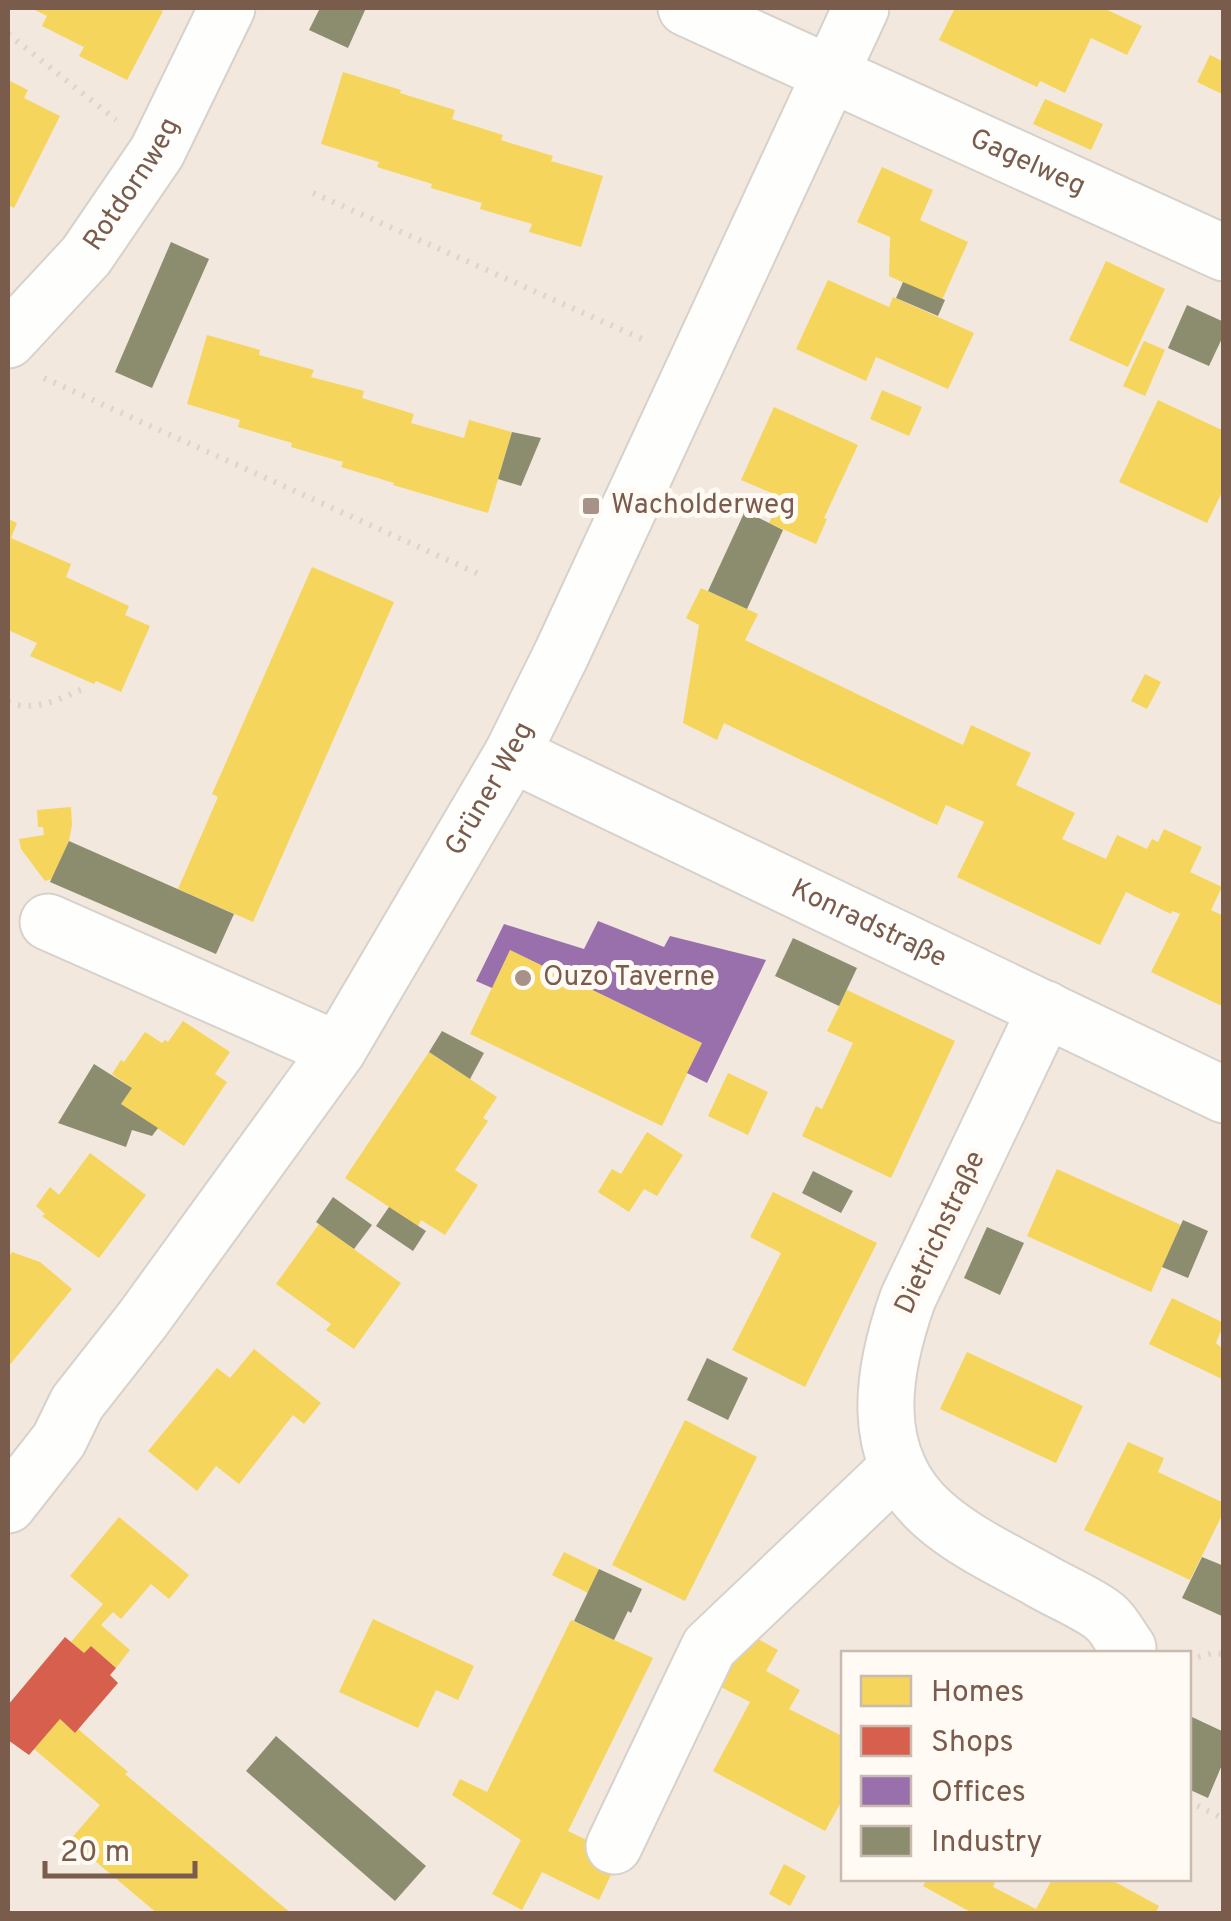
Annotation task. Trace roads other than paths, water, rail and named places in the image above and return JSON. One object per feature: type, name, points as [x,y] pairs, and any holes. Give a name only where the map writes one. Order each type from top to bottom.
[{"type":"street","name":"Rotdornweg","points":[[19,356],[157,152],[226,8]]},
{"type":"street","points":[[686,8],[830,73]]},
{"type":"street","name":"Grüner Weg","points":[[8,1505],[59,1440],[77,1403],[338,1050],[512,754],[861,8]]},
{"type":"street","name":"Gagelweg","points":[[830,73],[1224,252]]},
{"type":"street","name":"Konradstraße","points":[[512,754],[1224,1095]]},
{"type":"street","points":[[48,922],[338,1050]]},
{"type":"street","name":"Dietrichstraße","points":[[1046,1009],[908,1298],[888,1366],[886,1433],[898,1467],[930,1512],[950,1528],[1107,1618],[1128,1651]]},
{"type":"street","points":[[614,1846],[709,1647],[898,1467]]},
{"type":"place","name":"Wacholderweg","points":[[591,506]]},
{"type":"place","name":"Ouzo Taverne","points":[[523,978]]}]
